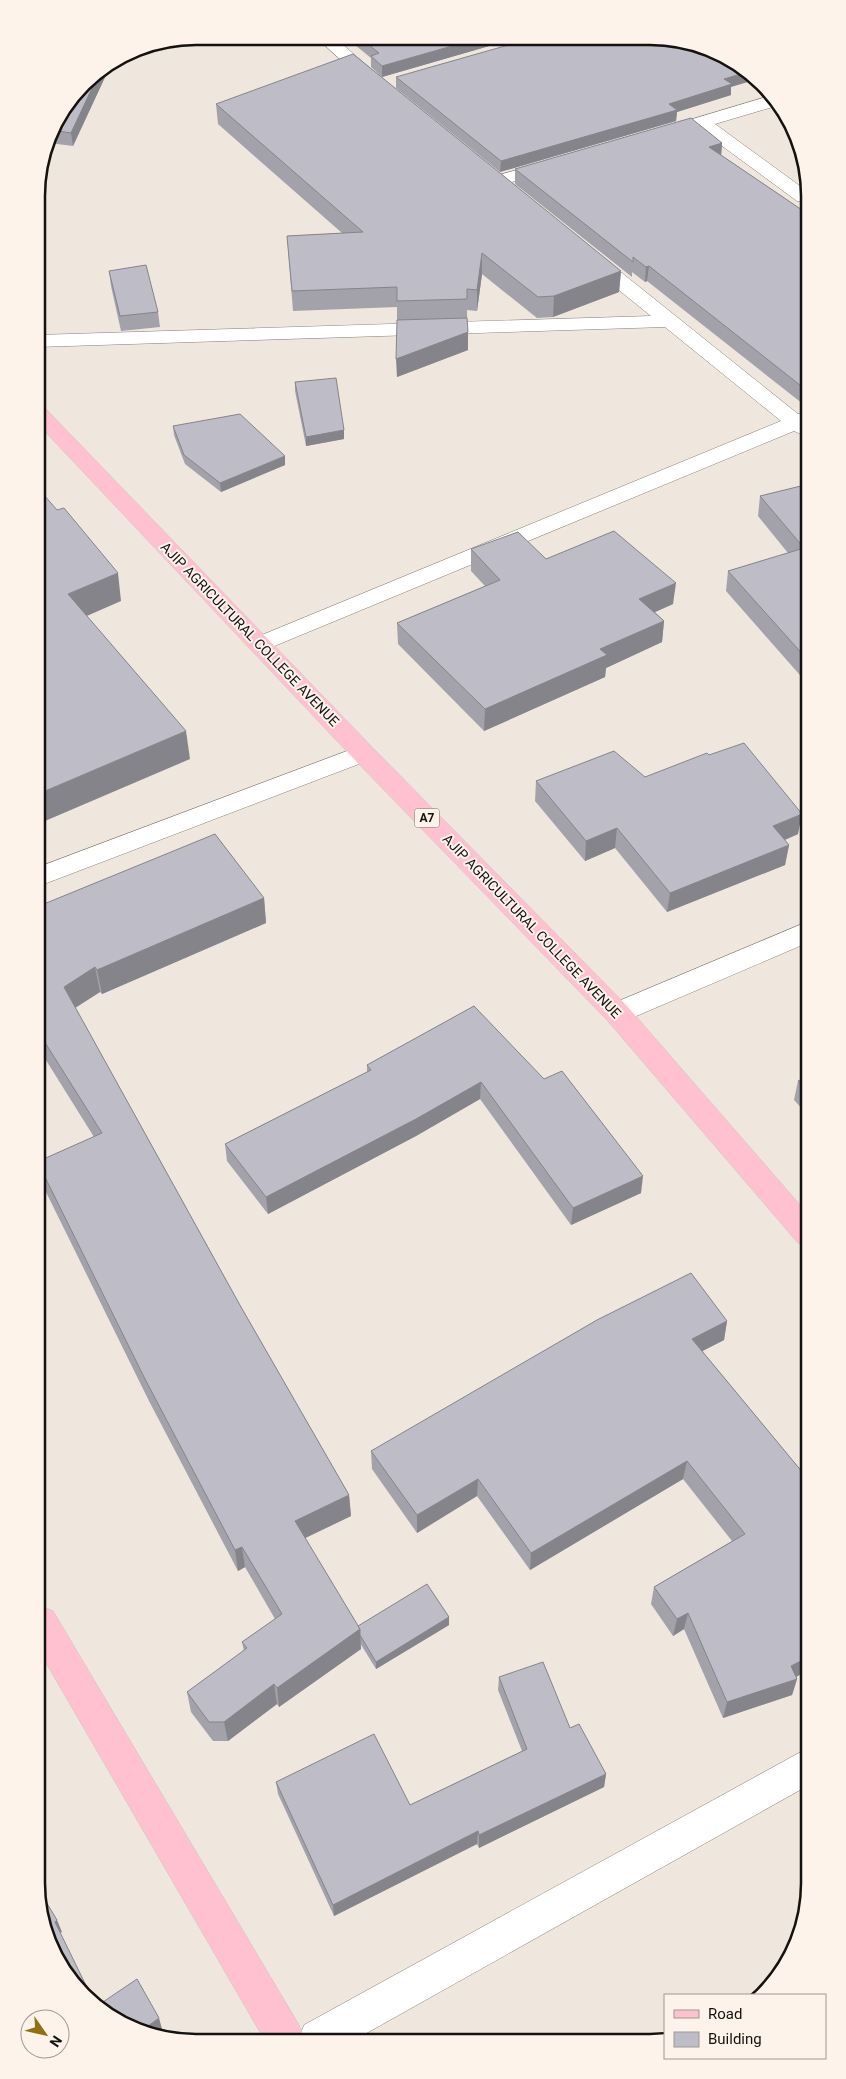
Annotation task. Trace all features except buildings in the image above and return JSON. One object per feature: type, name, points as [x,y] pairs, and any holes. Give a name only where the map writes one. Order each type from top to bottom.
[{"type":"main road","name":"AJIP AGRICULTURAL COLLEGE AVENUE","points":[[45,419],[363,753],[617,1013],[801,1226]]},
{"type":"main road","points":[[45,1629],[282,2034]]},
{"type":"street","points":[[334,45],[384,87]]},
{"type":"street","points":[[646,139],[769,102]]},
{"type":"street","points":[[702,123],[801,195]]},
{"type":"street","points":[[497,181],[563,162]]},
{"type":"street","points":[[482,169],[512,193]]},
{"type":"street","points":[[579,248],[668,321],[801,423]]},
{"type":"street","points":[[45,341],[668,321]]},
{"type":"street","points":[[260,644],[801,424]]},
{"type":"street","points":[[45,876],[363,753]]},
{"type":"street","points":[[617,1013],[801,935]]},
{"type":"street","points":[[327,2034],[801,1770]]}]
